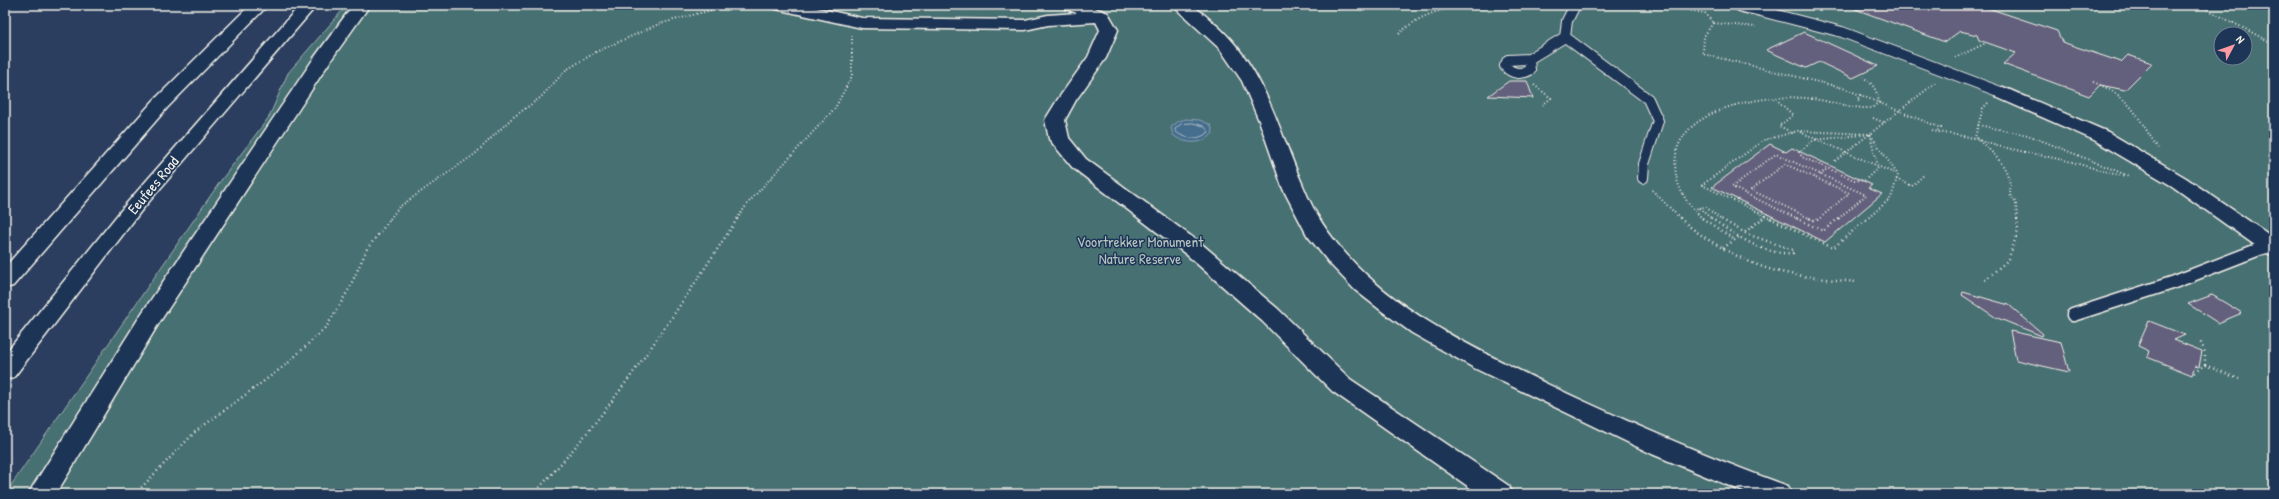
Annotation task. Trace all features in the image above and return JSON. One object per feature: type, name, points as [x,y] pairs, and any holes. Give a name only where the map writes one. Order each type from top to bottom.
[{"type":"street","points":[[228,34],[249,5]]},
{"type":"street","points":[[5,281],[138,129],[228,34],[260,5]]},
{"type":"street","name":"Eeufees Road","points":[[5,370],[134,207],[309,5]]},
{"type":"street","points":[[42,494],[150,319],[323,58],[362,5]]},
{"type":"street","points":[[1072,5],[1102,17],[1109,30],[1097,58],[1067,99],[1056,120],[1059,139],[1079,164],[1195,250],[1270,315],[1341,385],[1498,494]]},
{"type":"street","points":[[1180,5],[1216,34],[1239,60],[1266,112],[1286,175],[1304,211],[1329,248],[1356,278],[1388,307],[1431,334],[1479,360],[1626,433],[1698,464],[1778,494]]},
{"type":"street","points":[[785,6],[862,23],[1025,25],[1048,20],[1102,17]]},
{"type":"street","points":[[1997,97],[2101,136],[2185,186],[2272,246]]},
{"type":"lane","points":[[1565,37],[1567,21],[1575,5]]},
{"type":"lane","points":[[1746,7],[1774,5]]},
{"type":"lane","points":[[1746,7],[1842,32],[1997,97]]},
{"type":"lane","points":[[1529,59],[1528,63],[1530,70],[1524,73],[1507,69],[1505,63],[1508,60],[1529,59],[1565,37]]},
{"type":"lane","points":[[1565,37],[1648,99],[1658,121],[1644,164],[1643,178]]},
{"type":"lane","points":[[2073,315],[2154,291],[2272,246]]},
{"type":"path","points":[[1430,5],[1443,8]]},
{"type":"path","points":[[1399,34],[1404,27],[1427,13],[1443,8],[1467,5]]},
{"type":"path","points":[[1660,5],[1705,13]]},
{"type":"path","points":[[2199,5],[2274,44]]},
{"type":"path","points":[[135,494],[194,432],[288,364],[327,326],[349,289],[367,249],[399,207],[475,154],[512,118],[540,98],[566,70],[596,52],[659,24],[688,15],[735,7],[785,6]]},
{"type":"path","points":[[533,494],[566,460],[622,387],[685,298],[748,203],[835,108],[852,76],[851,39],[862,23]]},
{"type":"path","points":[[1713,23],[1704,36],[1703,54],[1843,88],[1941,128],[1936,132]]},
{"type":"path","points":[[1524,73],[1527,80],[1551,98],[1543,105]]},
{"type":"path","points":[[1863,77],[1876,86],[1879,102]]},
{"type":"path","points":[[1835,161],[1936,82]]},
{"type":"path","points":[[2093,82],[2112,89],[2125,99],[2161,154],[2139,158]]},
{"type":"path","points":[[1858,100],[1857,99],[1862,95]]},
{"type":"path","points":[[1985,280],[2008,260],[2018,231],[2016,203],[2010,195],[2011,183],[2007,171],[2001,160],[1976,139],[1974,135],[1983,108],[1997,97]]},
{"type":"path","points":[[1735,240],[1715,228],[1693,209],[1685,200],[1674,178],[1673,158],[1681,139],[1696,124],[1720,111],[1737,105],[1776,99],[1822,100],[1865,108],[1872,108],[1879,102]]},
{"type":"path","points":[[1776,99],[1793,115],[1779,126],[1792,133]]},
{"type":"path","points":[[1873,118],[1885,123]]},
{"type":"path","points":[[1978,125],[2028,135],[2129,176]]},
{"type":"path","points":[[1798,131],[1898,175]]},
{"type":"path","points":[[1870,134],[1798,131],[1764,140],[1702,185],[1833,248],[1891,198],[1898,175]]},
{"type":"path","points":[[1932,131],[1976,139],[1997,146],[2068,161],[2124,177]]},
{"type":"path","points":[[1870,134],[1878,168],[1864,181],[1854,180],[1802,157],[1799,152],[1817,140],[1870,134]]},
{"type":"path","points":[[1870,134],[1898,175]]},
{"type":"path","points":[[1776,154],[1820,175],[1866,195],[1823,231],[1732,187],[1776,154]]},
{"type":"path","points":[[1786,164],[1807,174],[1849,193],[1816,221],[1751,190],[1786,164]]},
{"type":"path","points":[[1820,175],[1828,168]]},
{"type":"path","points":[[1896,179],[1912,186],[1926,174]]},
{"type":"path","points":[[1643,178],[1652,190],[1689,227],[1723,248],[1766,268],[1811,277],[1857,282]]},
{"type":"path","points":[[1693,209],[1699,208],[1706,207],[1722,220],[1745,232],[1793,250],[1793,253],[1779,252],[1739,237],[1714,222],[1699,208]]},
{"type":"path","points":[[1745,232],[1767,215]]},
{"type":"path","points":[[1723,248],[1739,237]]},
{"type":"path","points":[[2194,373],[2205,365],[2206,352],[2200,341]]},
{"type":"path","points":[[2205,365],[2239,379]]},
{"type":"green space","name":"Voortrekker Monument Nature Reserve","points":[[347,5],[2274,5],[2274,494],[5,494],[222,179],[269,117],[288,73]]},
{"type":"water","points":[[1186,119],[1200,120],[1211,125],[1213,133],[1209,137],[1199,142],[1188,142],[1177,138],[1173,135],[1171,127],[1179,121]]},
{"type":"building","points":[[1919,5],[1956,5],[1963,7],[1966,5],[1982,6],[2057,31],[2062,42],[2121,62],[2128,55],[2152,63],[2125,90],[2100,85],[2089,96],[2003,64],[2016,53],[1979,40],[1977,35],[1960,31],[1945,42],[1855,9]]},
{"type":"building","points":[[1804,32],[1878,66],[1853,78],[1819,62],[1806,68],[1766,50]]},
{"type":"building","points":[[1509,81],[1527,81],[1533,98],[1488,96]]},
{"type":"building","points":[[1770,144],[1786,152],[1792,148],[1872,185],[1868,188],[1882,194],[1825,242],[1712,187]]},
{"type":"building","points":[[1963,292],[2009,305],[2043,334],[2042,336],[1995,317],[1962,295]]},
{"type":"building","points":[[2212,295],[2242,313],[2218,323],[2188,304]]},
{"type":"building","points":[[2149,321],[2185,335],[2174,340],[2202,351],[2199,367],[2195,366],[2192,375],[2147,357],[2149,351],[2138,346]]},
{"type":"building","points":[[2010,331],[2061,342],[2069,372],[2016,360]]}]
